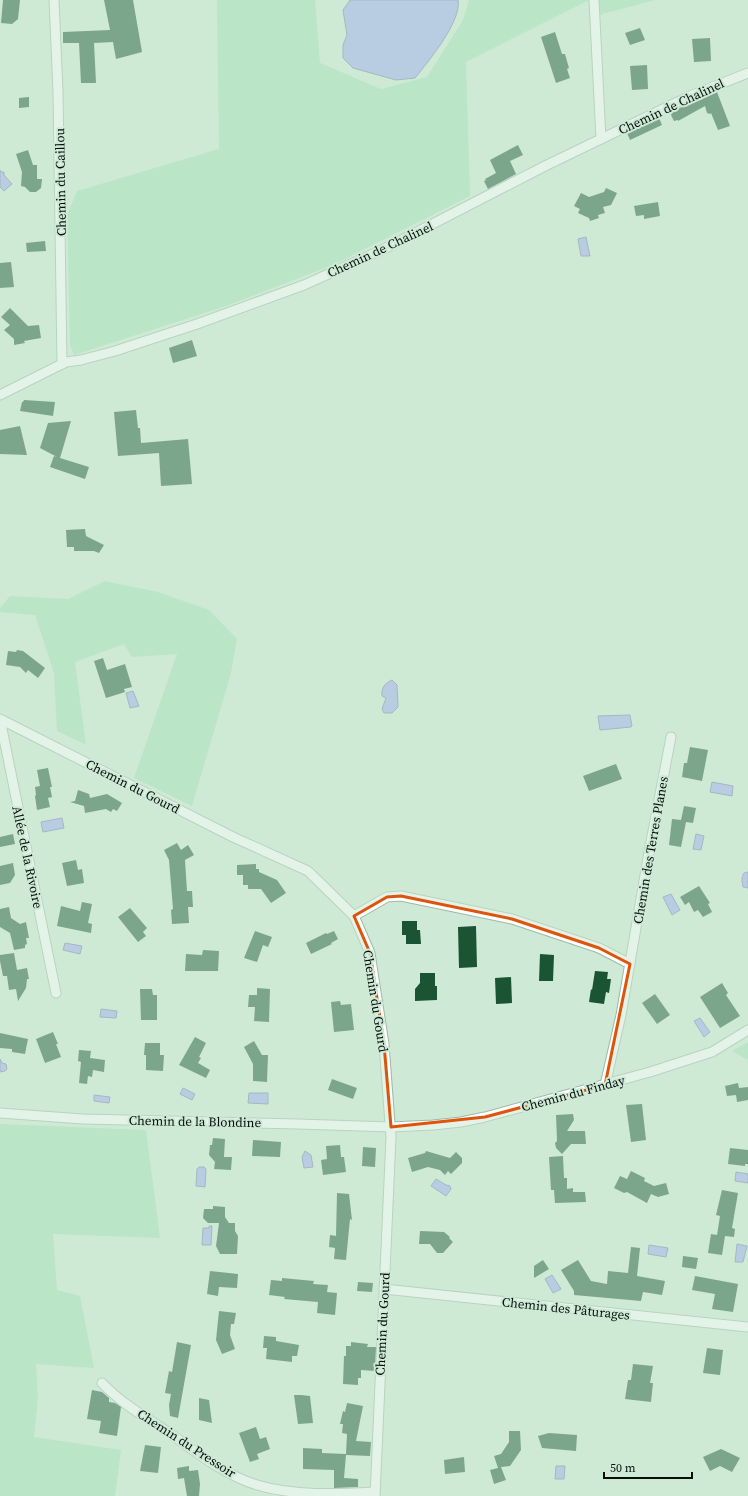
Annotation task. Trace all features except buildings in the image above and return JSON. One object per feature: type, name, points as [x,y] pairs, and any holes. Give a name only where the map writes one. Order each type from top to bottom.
[{"type":"street","name":"Chemin du Caillou","points":[[54,0],[58,92],[62,364]]},
{"type":"street","points":[[594,0],[601,139]]},
{"type":"street","name":"Chemin de Chalinel","points":[[0,395],[66,362],[115,352],[304,285],[386,248],[545,166],[690,96],[748,73]]},
{"type":"street","name":"Chemin du Gourd","points":[[1,720],[233,837],[308,871],[354,916],[370,953],[384,1044],[391,1137],[375,1494]]},
{"type":"street","name":"Allée de la Rivoire","points":[[1,720],[56,993]]},
{"type":"street","name":"Chemin des Terres Planes","points":[[604,1085],[621,1015],[649,852],[671,737]]},
{"type":"street","points":[[354,916],[387,898],[401,896],[512,919],[599,948],[630,964]]},
{"type":"street","name":"Chemin du Finday","points":[[390,1127],[461,1122],[604,1085],[712,1052],[748,1030]]},
{"type":"street","name":"Chemin de la Blondine","points":[[0,1113],[83,1119],[390,1127]]},
{"type":"street","name":"Chemin des Pâturages","points":[[384,1289],[748,1327]]},
{"type":"street","name":"Chemin du Pressoir","points":[[102,1382],[114,1395],[189,1447],[227,1472],[256,1485],[282,1491],[328,1494],[375,1494]]},
{"type":"highlighted area","points":[[401,896],[512,919],[599,948],[630,964],[605,1085],[485,1117],[391,1127],[384,1044],[370,953],[354,916],[387,897]]},
{"type":"green space","points":[[217,0],[315,0],[320,63],[381,89],[427,77],[463,20],[469,0],[589,0],[466,62],[470,196],[333,265],[223,307],[74,355],[70,345],[67,215],[77,191],[219,149]]},
{"type":"green space","points":[[594,0],[655,0],[595,16]]},
{"type":"green space","points":[[105,581],[158,592],[209,610],[237,639],[231,673],[192,806],[134,778],[177,654],[132,657],[124,644],[75,662],[86,745],[57,731],[54,673],[35,615],[0,612],[0,608],[10,596],[68,599]]},
{"type":"green space","points":[[748,1042],[748,1060],[732,1051]]},
{"type":"green space","points":[[0,1124],[146,1130],[160,1238],[53,1234],[57,1290],[80,1296],[94,1368],[36,1364],[38,1398],[34,1437],[121,1450],[115,1496],[0,1496]]},
{"type":"water","points":[[350,0],[458,0],[458,9],[450,30],[415,78],[396,80],[353,68],[343,58],[343,45],[347,35],[343,10]]},
{"type":"water","points":[[0,170],[1,172],[4,172],[4,175],[12,184],[4,191],[0,187]]},
{"type":"water","points":[[586,237],[590,256],[581,256],[578,239]]},
{"type":"water","points":[[392,680],[397,685],[398,707],[392,713],[384,713],[382,709],[386,698],[382,696],[382,691],[385,684]]},
{"type":"water","points":[[133,691],[139,706],[130,708],[126,693]]},
{"type":"water","points":[[630,715],[631,727],[600,730],[598,716]]},
{"type":"water","points":[[712,782],[733,786],[732,796],[710,792]]},
{"type":"water","points":[[62,818],[64,828],[43,832],[41,822]]},
{"type":"water","points":[[696,834],[704,836],[701,850],[693,849]]},
{"type":"water","points":[[748,872],[748,888],[743,887],[742,877],[744,873]]},
{"type":"water","points":[[671,894],[680,910],[672,915],[663,897]]},
{"type":"water","points":[[65,943],[82,946],[80,954],[63,950]]},
{"type":"water","points":[[101,1009],[117,1011],[116,1018],[100,1017]]},
{"type":"water","points":[[700,1018],[710,1032],[704,1037],[694,1021]]},
{"type":"water","points":[[0,1059],[2,1063],[6,1064],[7,1069],[0,1072]]},
{"type":"water","points":[[183,1088],[195,1094],[192,1100],[180,1094]]},
{"type":"water","points":[[249,1093],[268,1093],[268,1104],[248,1103]]},
{"type":"water","points":[[94,1095],[110,1097],[109,1103],[94,1101]]},
{"type":"water","points":[[305,1151],[311,1155],[313,1167],[304,1168],[302,1157]]},
{"type":"water","points":[[199,1167],[204,1167],[206,1169],[205,1187],[196,1186],[197,1169]]},
{"type":"water","points":[[736,1172],[748,1174],[748,1183],[735,1181]]},
{"type":"water","points":[[436,1179],[450,1186],[451,1189],[446,1196],[431,1186]]},
{"type":"water","points":[[209,1226],[212,1226],[211,1245],[202,1245],[203,1228],[209,1228]]},
{"type":"water","points":[[737,1244],[747,1246],[743,1262],[735,1262]]},
{"type":"water","points":[[649,1245],[668,1248],[666,1257],[648,1254]]},
{"type":"water","points":[[552,1275],[561,1289],[553,1293],[545,1279]]},
{"type":"water","points":[[556,1466],[565,1466],[564,1479],[555,1479]]}]
